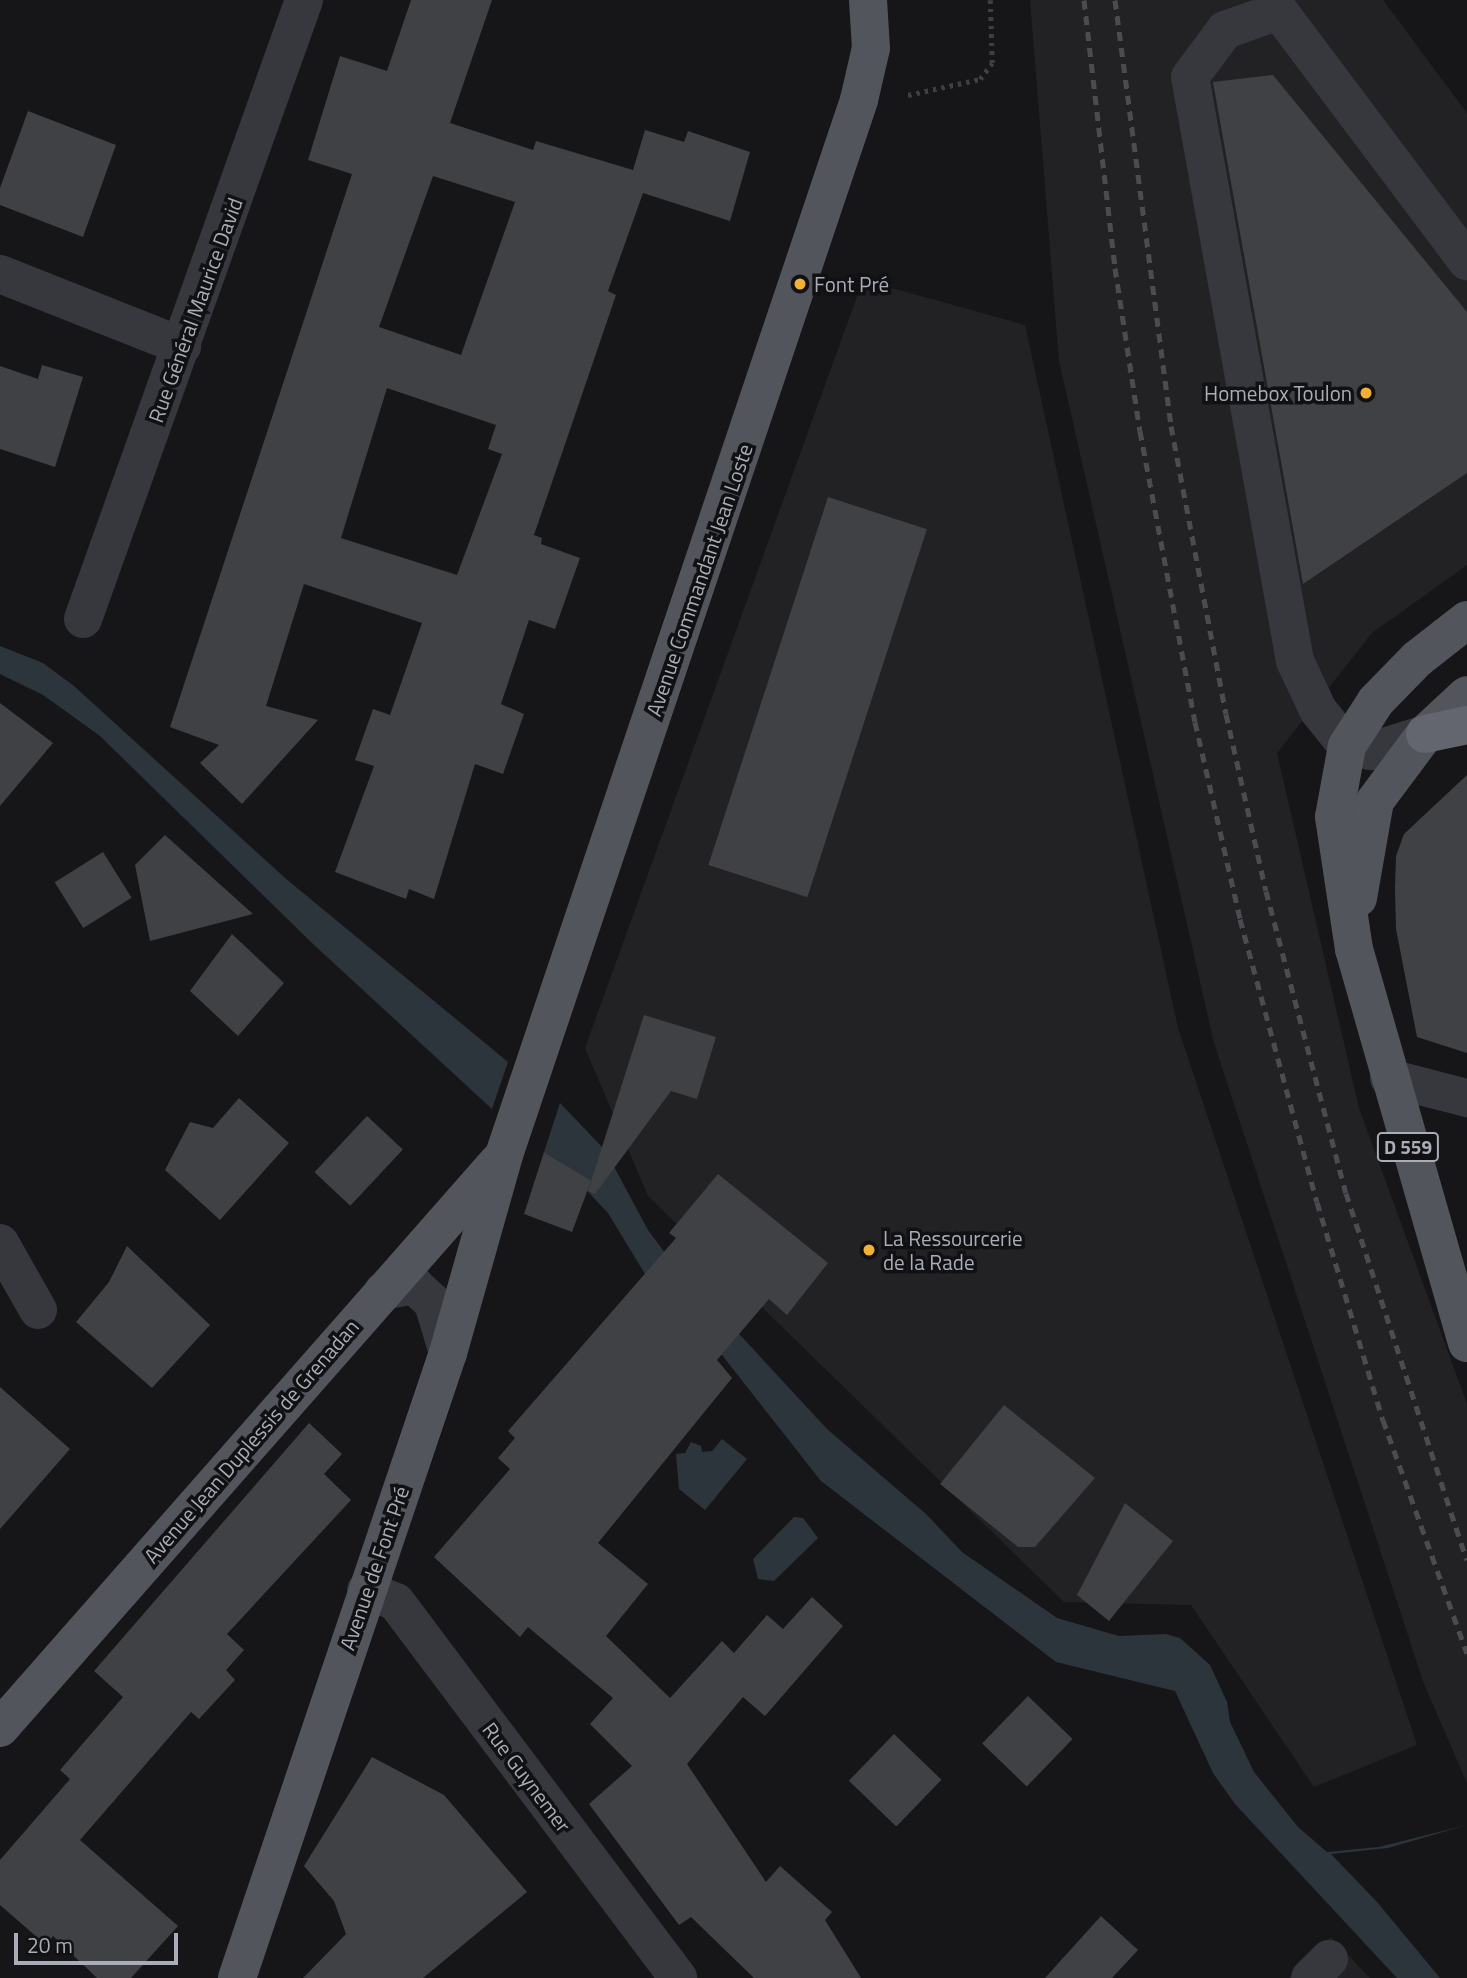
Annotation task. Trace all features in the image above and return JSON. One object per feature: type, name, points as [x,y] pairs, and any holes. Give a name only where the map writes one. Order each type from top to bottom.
[{"type":"highway","points":[[1425,734],[1467,725]]},
{"type":"main road","name":"Avenue Commandant Jean Loste","points":[[504,1155],[859,100],[871,48],[868,0]]},
{"type":"main road","name":"D 559","points":[[1467,620],[1417,659],[1376,701],[1347,746],[1334,817],[1353,949],[1467,1343]]},
{"type":"main road","name":"D 559","points":[[1353,949],[1360,864],[1375,801],[1425,734],[1467,695]]},
{"type":"main road","name":"Avenue Jean Duplessis de Grenadan","points":[[0,1728],[504,1155]]},
{"type":"main road","name":"Avenue de Font Pré","points":[[237,1978],[448,1353],[504,1155]]},
{"type":"street","name":"Rue Général Maurice David","points":[[83,619],[304,0]]},
{"type":"street","points":[[1425,734],[1371,751],[1347,746],[1318,710],[1295,661],[1190,78],[1225,30],[1279,11],[1467,261]]},
{"type":"street","points":[[0,274],[182,346]]},
{"type":"street","points":[[1389,1078],[1467,1098]]},
{"type":"street","points":[[0,1243],[38,1310]]},
{"type":"street","points":[[383,1291],[414,1285],[433,1303],[448,1353]]},
{"type":"street","name":"Rue Guynemer","points":[[366,1590],[396,1602],[678,1978]]},
{"type":"path","points":[[859,100],[921,94],[980,79],[992,63],[990,0]]},
{"type":"shaded area","points":[[1030,0],[1383,0],[1467,113],[1467,565],[1372,633],[1277,753],[1359,1108],[1467,1404],[1467,1783],[1424,1684],[1214,1043],[1059,361]]},
{"type":"shaded area","points":[[863,280],[1025,325],[1178,1028],[1417,1745],[1314,1787],[1191,1605],[1064,1602],[648,1196],[585,1048]]},
{"type":"shaded area","points":[[0,646],[43,663],[74,686],[285,878],[508,1062],[492,1109],[312,943],[100,736],[43,695],[0,674]]},
{"type":"shaded area","points":[[560,1103],[605,1150],[648,1230],[668,1257],[827,1429],[926,1514],[962,1552],[1057,1618],[1119,1636],[1166,1634],[1180,1638],[1210,1665],[1227,1702],[1230,1722],[1254,1772],[1298,1827],[1327,1852],[1379,1847],[1467,1825],[1388,1848],[1331,1854],[1377,1902],[1440,1978],[1397,1978],[1235,1804],[1213,1773],[1175,1691],[1056,1662],[821,1481],[722,1355],[645,1274],[608,1213],[559,1161],[544,1152]]},
{"type":"shaded area","points":[[722,1439],[747,1459],[705,1510],[679,1489],[676,1454],[685,1453],[691,1442],[701,1446],[702,1452],[712,1451]]},
{"type":"shaded area","points":[[794,1517],[803,1518],[818,1538],[774,1581],[758,1579],[753,1559]]},
{"type":"shaded area","points":[[1331,1937],[1370,1978],[1289,1978]]},
{"type":"building","points":[[411,0],[492,0],[450,123],[533,150],[536,141],[633,170],[645,130],[684,142],[688,131],[750,152],[730,221],[643,193],[608,291],[616,295],[534,535],[542,538],[541,544],[580,558],[555,629],[529,620],[501,704],[524,714],[503,774],[475,764],[434,899],[409,889],[406,899],[335,872],[374,766],[355,760],[373,709],[390,715],[422,623],[304,584],[266,706],[318,720],[242,804],[200,763],[219,745],[170,727],[352,174],[308,160],[340,56],[387,71]],"holes":[[[433,176],[515,202],[461,355],[379,327]],[[387,388],[496,425],[488,449],[502,454],[457,575],[341,538]]]},
{"type":"building","name":"Homebox Toulon","points":[[1273,75],[1467,312],[1467,473],[1303,584],[1213,82]]},
{"type":"building","points":[[28,111],[116,145],[83,237],[0,205],[0,188]]},
{"type":"building","points":[[42,365],[83,377],[55,467],[0,449],[0,366],[38,379]]},
{"type":"building","points":[[828,497],[927,529],[807,897],[708,865]]},
{"type":"building","points":[[0,703],[53,743],[0,806]]},
{"type":"building","points":[[1467,775],[1467,1053],[1417,1037],[1396,929],[1395,889],[1396,856],[1404,834]]},
{"type":"building","points":[[165,835],[253,914],[150,941],[135,865]]},
{"type":"building","points":[[103,852],[132,898],[83,928],[55,882]]},
{"type":"building","points":[[232,934],[284,983],[238,1036],[190,991]]},
{"type":"building","points":[[644,1015],[716,1037],[697,1099],[671,1091],[595,1194],[588,1191]]},
{"type":"building","points":[[239,1098],[289,1143],[220,1220],[165,1170],[190,1122],[213,1128]]},
{"type":"building","points":[[367,1116],[403,1149],[350,1206],[314,1172]]},
{"type":"building","points":[[544,1152],[591,1181],[572,1232],[524,1214]]},
{"type":"building","points":[[718,1174],[828,1263],[787,1315],[769,1299],[717,1360],[732,1378],[598,1543],[648,1584],[606,1636],[670,1698],[722,1641],[734,1653],[767,1615],[783,1629],[812,1597],[843,1626],[765,1716],[743,1697],[687,1764],[766,1882],[780,1866],[832,1912],[825,1920],[861,1978],[754,1978],[691,1917],[679,1925],[589,1804],[632,1766],[590,1724],[613,1698],[528,1627],[520,1637],[434,1557],[510,1469],[498,1458],[515,1438],[508,1431],[676,1238],[669,1233]]},
{"type":"building","points":[[127,1246],[210,1325],[152,1388],[76,1322],[109,1282]]},
{"type":"building","points":[[0,1387],[70,1449],[0,1529]]},
{"type":"building","points":[[1004,1405],[1095,1478],[1035,1547],[1018,1547],[940,1484]]},
{"type":"building","points":[[309,1423],[342,1454],[324,1474],[351,1500],[227,1634],[244,1650],[226,1670],[235,1680],[199,1719],[191,1712],[80,1840],[178,1926],[131,1978],[97,1978],[53,1936],[46,1945],[0,1905],[0,1860],[70,1779],[60,1770],[123,1697],[94,1671]]},
{"type":"building","points":[[1125,1503],[1173,1541],[1109,1621],[1077,1595]]},
{"type":"building","points":[[1028,1696],[1073,1739],[1027,1787],[982,1743]]},
{"type":"building","points":[[894,1734],[941,1780],[896,1827],[849,1781]]},
{"type":"building","points":[[372,1757],[444,1795],[527,1892],[423,1978],[303,1978],[346,1934],[334,1901],[304,1866]]},
{"type":"building","points":[[1101,1916],[1138,1950],[1112,1978],[1045,1978]]},
{"type":"railway","points":[[1084,0],[1115,268],[1140,431],[1195,722],[1240,919],[1317,1202],[1383,1420],[1467,1653]]},
{"type":"railway","points":[[1115,0],[1171,426],[1226,714],[1266,891],[1346,1193],[1467,1560]]},
{"type":"place","name":"Font Pré","points":[[800,284]]},
{"type":"place","name":"Homebox Toulon","points":[[1366,393]]},
{"type":"place","name":"La Ressourcerie de la Rade","points":[[869,1250]]}]
